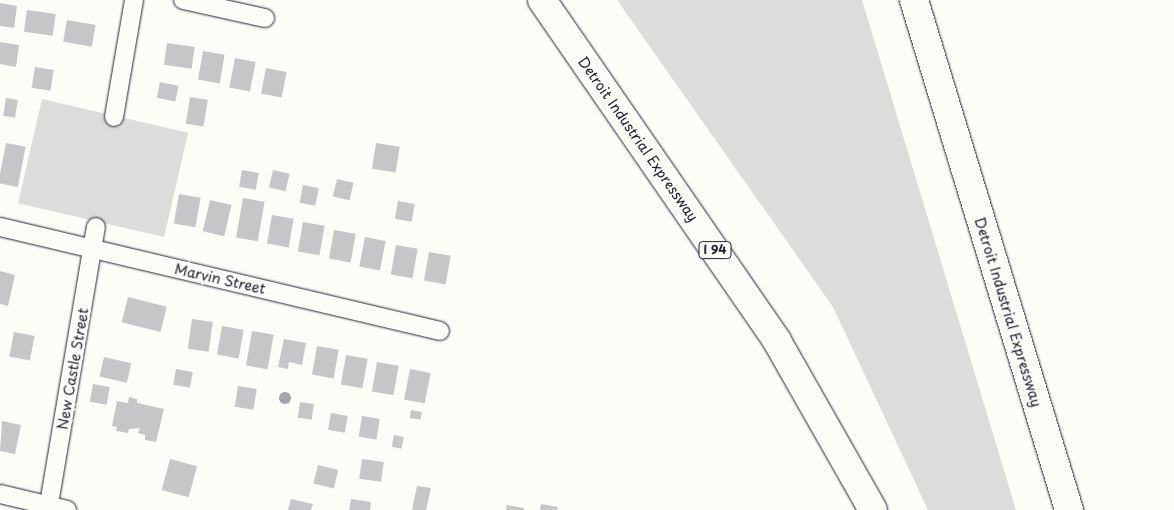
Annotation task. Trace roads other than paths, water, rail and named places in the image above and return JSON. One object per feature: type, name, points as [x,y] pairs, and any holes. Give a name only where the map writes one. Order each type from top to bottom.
[{"type":"highway","name":"Detroit Industrial Expressway","points":[[542,0],[777,341],[874,510]]},
{"type":"highway","name":"Detroit Industrial Expressway","points":[[914,0],[1068,510]]},
{"type":"street","points":[[114,117],[134,0]]},
{"type":"street","points":[[183,0],[265,18]]},
{"type":"street","name":"Marvin Street","points":[[0,227],[440,330]]},
{"type":"street","name":"New Castle Street","points":[[48,508],[96,227]]},
{"type":"street","points":[[0,494],[48,508],[67,510]]}]
